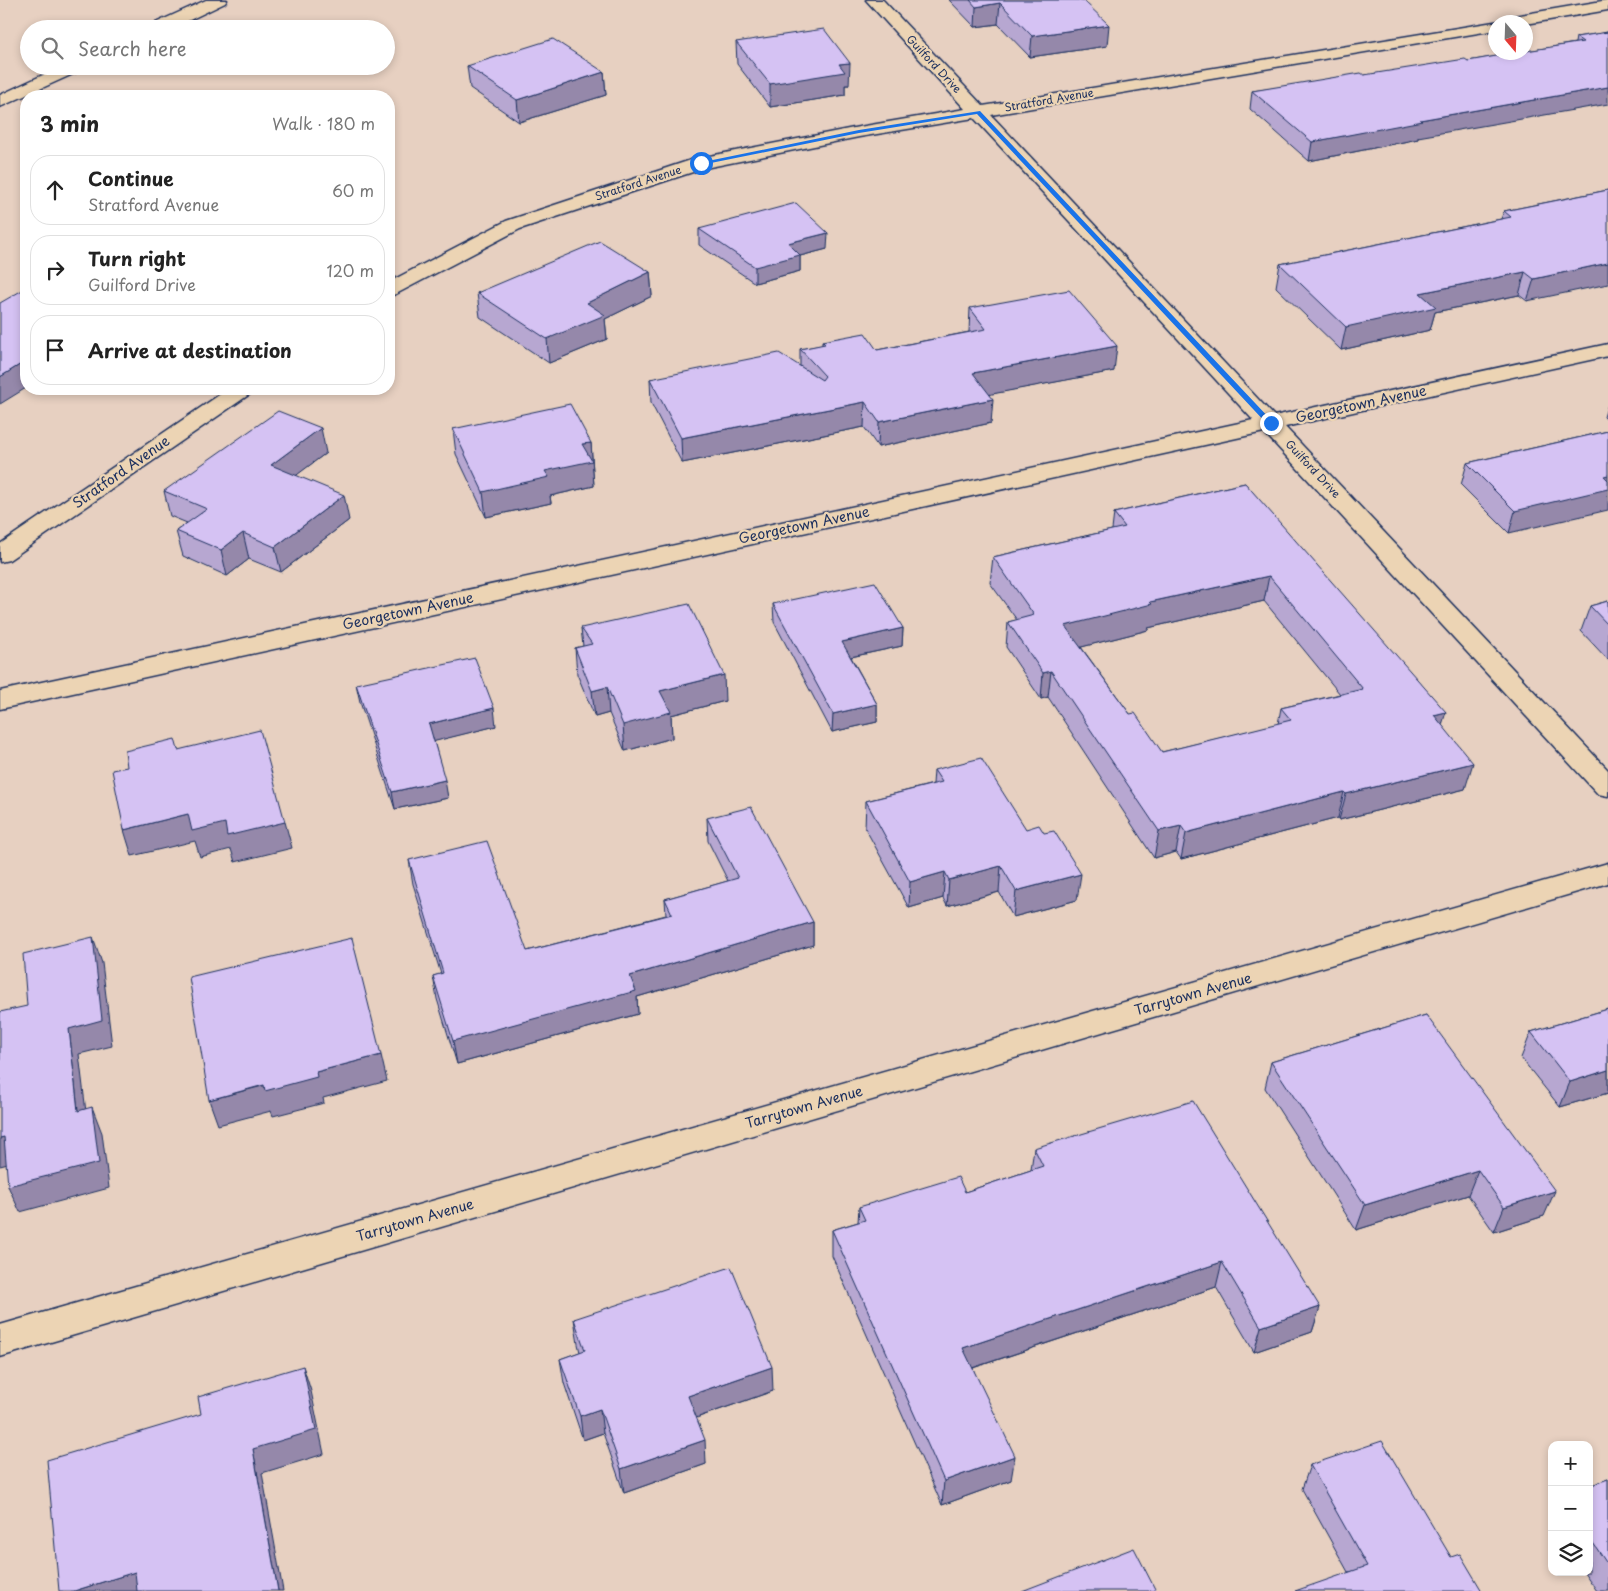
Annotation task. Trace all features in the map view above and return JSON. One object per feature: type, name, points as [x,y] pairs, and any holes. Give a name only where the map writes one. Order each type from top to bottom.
[{"type":"street","points":[[176,20],[219,0]]},
{"type":"street","name":"Guilford Drive","points":[[874,0],[1608,786]]},
{"type":"street","points":[[1533,18],[1608,5]]},
{"type":"street","name":"Stratford Avenue","points":[[395,287],[442,260],[513,225],[701,163],[859,132],[1488,26]]},
{"type":"street","points":[[25,90],[57,75]]},
{"type":"street","points":[[0,102],[20,93]]},
{"type":"street","name":"Georgetown Avenue","points":[[0,700],[1608,350]]},
{"type":"street","name":"Stratford Avenue","points":[[0,555],[233,395]]},
{"type":"street","name":"Tarrytown Avenue","points":[[0,1341],[1608,873]]},
{"type":"building","points":[[970,0],[1083,0],[1109,25],[1032,36],[1000,3],[976,7]]},
{"type":"building","points":[[824,29],[850,63],[839,64],[845,72],[770,84],[736,42]]},
{"type":"building","points":[[1608,32],[1608,87],[1420,120],[1422,121],[1312,142],[1252,91],[1361,73],[1364,75],[1465,59],[1468,61],[1488,57],[1488,60],[1533,60],[1533,50],[1583,42],[1576,37]]},
{"type":"building","points":[[553,39],[604,72],[517,100],[467,66]]},
{"type":"building","points":[[1608,190],[1608,263],[1534,279],[1525,272],[1420,293],[1436,307],[1346,327],[1280,264],[1511,217],[1504,211]]},
{"type":"building","points":[[796,203],[828,233],[788,243],[800,255],[755,267],[699,229]]},
{"type":"building","points":[[600,241],[650,272],[587,303],[605,315],[547,339],[477,293]]},
{"type":"building","points":[[1069,290],[1117,346],[973,373],[993,399],[879,422],[865,402],[681,438],[650,379],[779,353],[822,380],[825,376],[800,349],[825,344],[822,341],[865,333],[877,350],[986,329],[970,308]]},
{"type":"building","points":[[20,291],[20,365],[0,377],[0,303]]},
{"type":"building","points":[[570,404],[591,443],[582,444],[592,461],[545,471],[549,477],[483,492],[453,429]]},
{"type":"building","points":[[278,411],[321,428],[271,465],[344,495],[275,547],[243,533],[221,550],[176,531],[207,509],[164,491]]},
{"type":"building","points":[[1608,431],[1608,475],[1604,476],[1608,480],[1608,489],[1515,511],[1467,463]]},
{"type":"building","points":[[1245,483],[1446,712],[1434,715],[1473,763],[1346,794],[1344,792],[1186,833],[1181,826],[1159,831],[1051,671],[1043,673],[1008,622],[1034,615],[993,557],[1125,527],[1114,513]],"holes":[[[1269,576],[1363,689],[1281,708],[1291,720],[1162,752],[1135,713],[1130,714],[1065,626],[1152,604],[1150,602]]]},
{"type":"building","points":[[875,582],[903,628],[842,642],[877,704],[833,714],[773,604]]},
{"type":"building","points":[[1608,601],[1608,625],[1590,606]]},
{"type":"building","points":[[689,604],[724,675],[660,691],[671,712],[623,725],[607,687],[592,691],[575,648],[592,644],[581,628]]},
{"type":"building","points":[[475,658],[494,708],[429,724],[445,780],[392,792],[356,684]]},
{"type":"building","points":[[260,730],[285,822],[227,836],[225,823],[192,831],[188,814],[124,830],[112,770],[127,767],[125,751],[175,739],[178,750]]},
{"type":"building","points":[[981,758],[1026,829],[1039,825],[1044,833],[1054,831],[1081,874],[1016,891],[1001,866],[949,880],[945,872],[910,882],[866,801],[942,782],[934,770]]},
{"type":"building","points":[[751,807],[813,922],[630,976],[636,991],[453,1041],[433,976],[443,973],[409,860],[487,841],[527,951],[672,914],[665,899],[738,878],[707,818]]},
{"type":"building","points":[[93,937],[102,1020],[69,1029],[78,1111],[92,1107],[99,1163],[8,1186],[4,1137],[0,1138],[0,1012],[27,1006],[23,954]]},
{"type":"building","points":[[352,938],[381,1055],[316,1072],[317,1077],[265,1091],[264,1085],[209,1100],[189,977]]},
{"type":"building","points":[[1608,1009],[1608,1070],[1570,1082],[1531,1032]]},
{"type":"building","points":[[1426,1015],[1555,1191],[1504,1207],[1478,1170],[1365,1205],[1271,1062]]},
{"type":"building","points":[[1193,1101],[1320,1307],[1261,1327],[1222,1262],[963,1348],[1015,1456],[944,1481],[832,1230],[865,1220],[859,1207],[958,1177],[965,1192],[1043,1166],[1034,1148]]},
{"type":"building","points":[[731,1267],[772,1367],[688,1396],[705,1440],[621,1469],[600,1409],[580,1416],[560,1359],[585,1350],[574,1319]]},
{"type":"building","points":[[303,1366],[316,1430],[253,1449],[278,1591],[137,1591],[135,1572],[74,1591],[59,1591],[47,1460],[201,1414],[198,1397]]},
{"type":"building","points":[[1382,1441],[1451,1557],[1460,1554],[1482,1591],[1295,1591],[1367,1566],[1310,1465]]},
{"type":"building","points":[[1608,1479],[1608,1565],[1593,1543],[1593,1485]]},
{"type":"building","points":[[1134,1548],[1156,1591],[1022,1591]]},
{"type":"route","points":[[701,163],[859,132],[978,112],[1271,423]]}]
